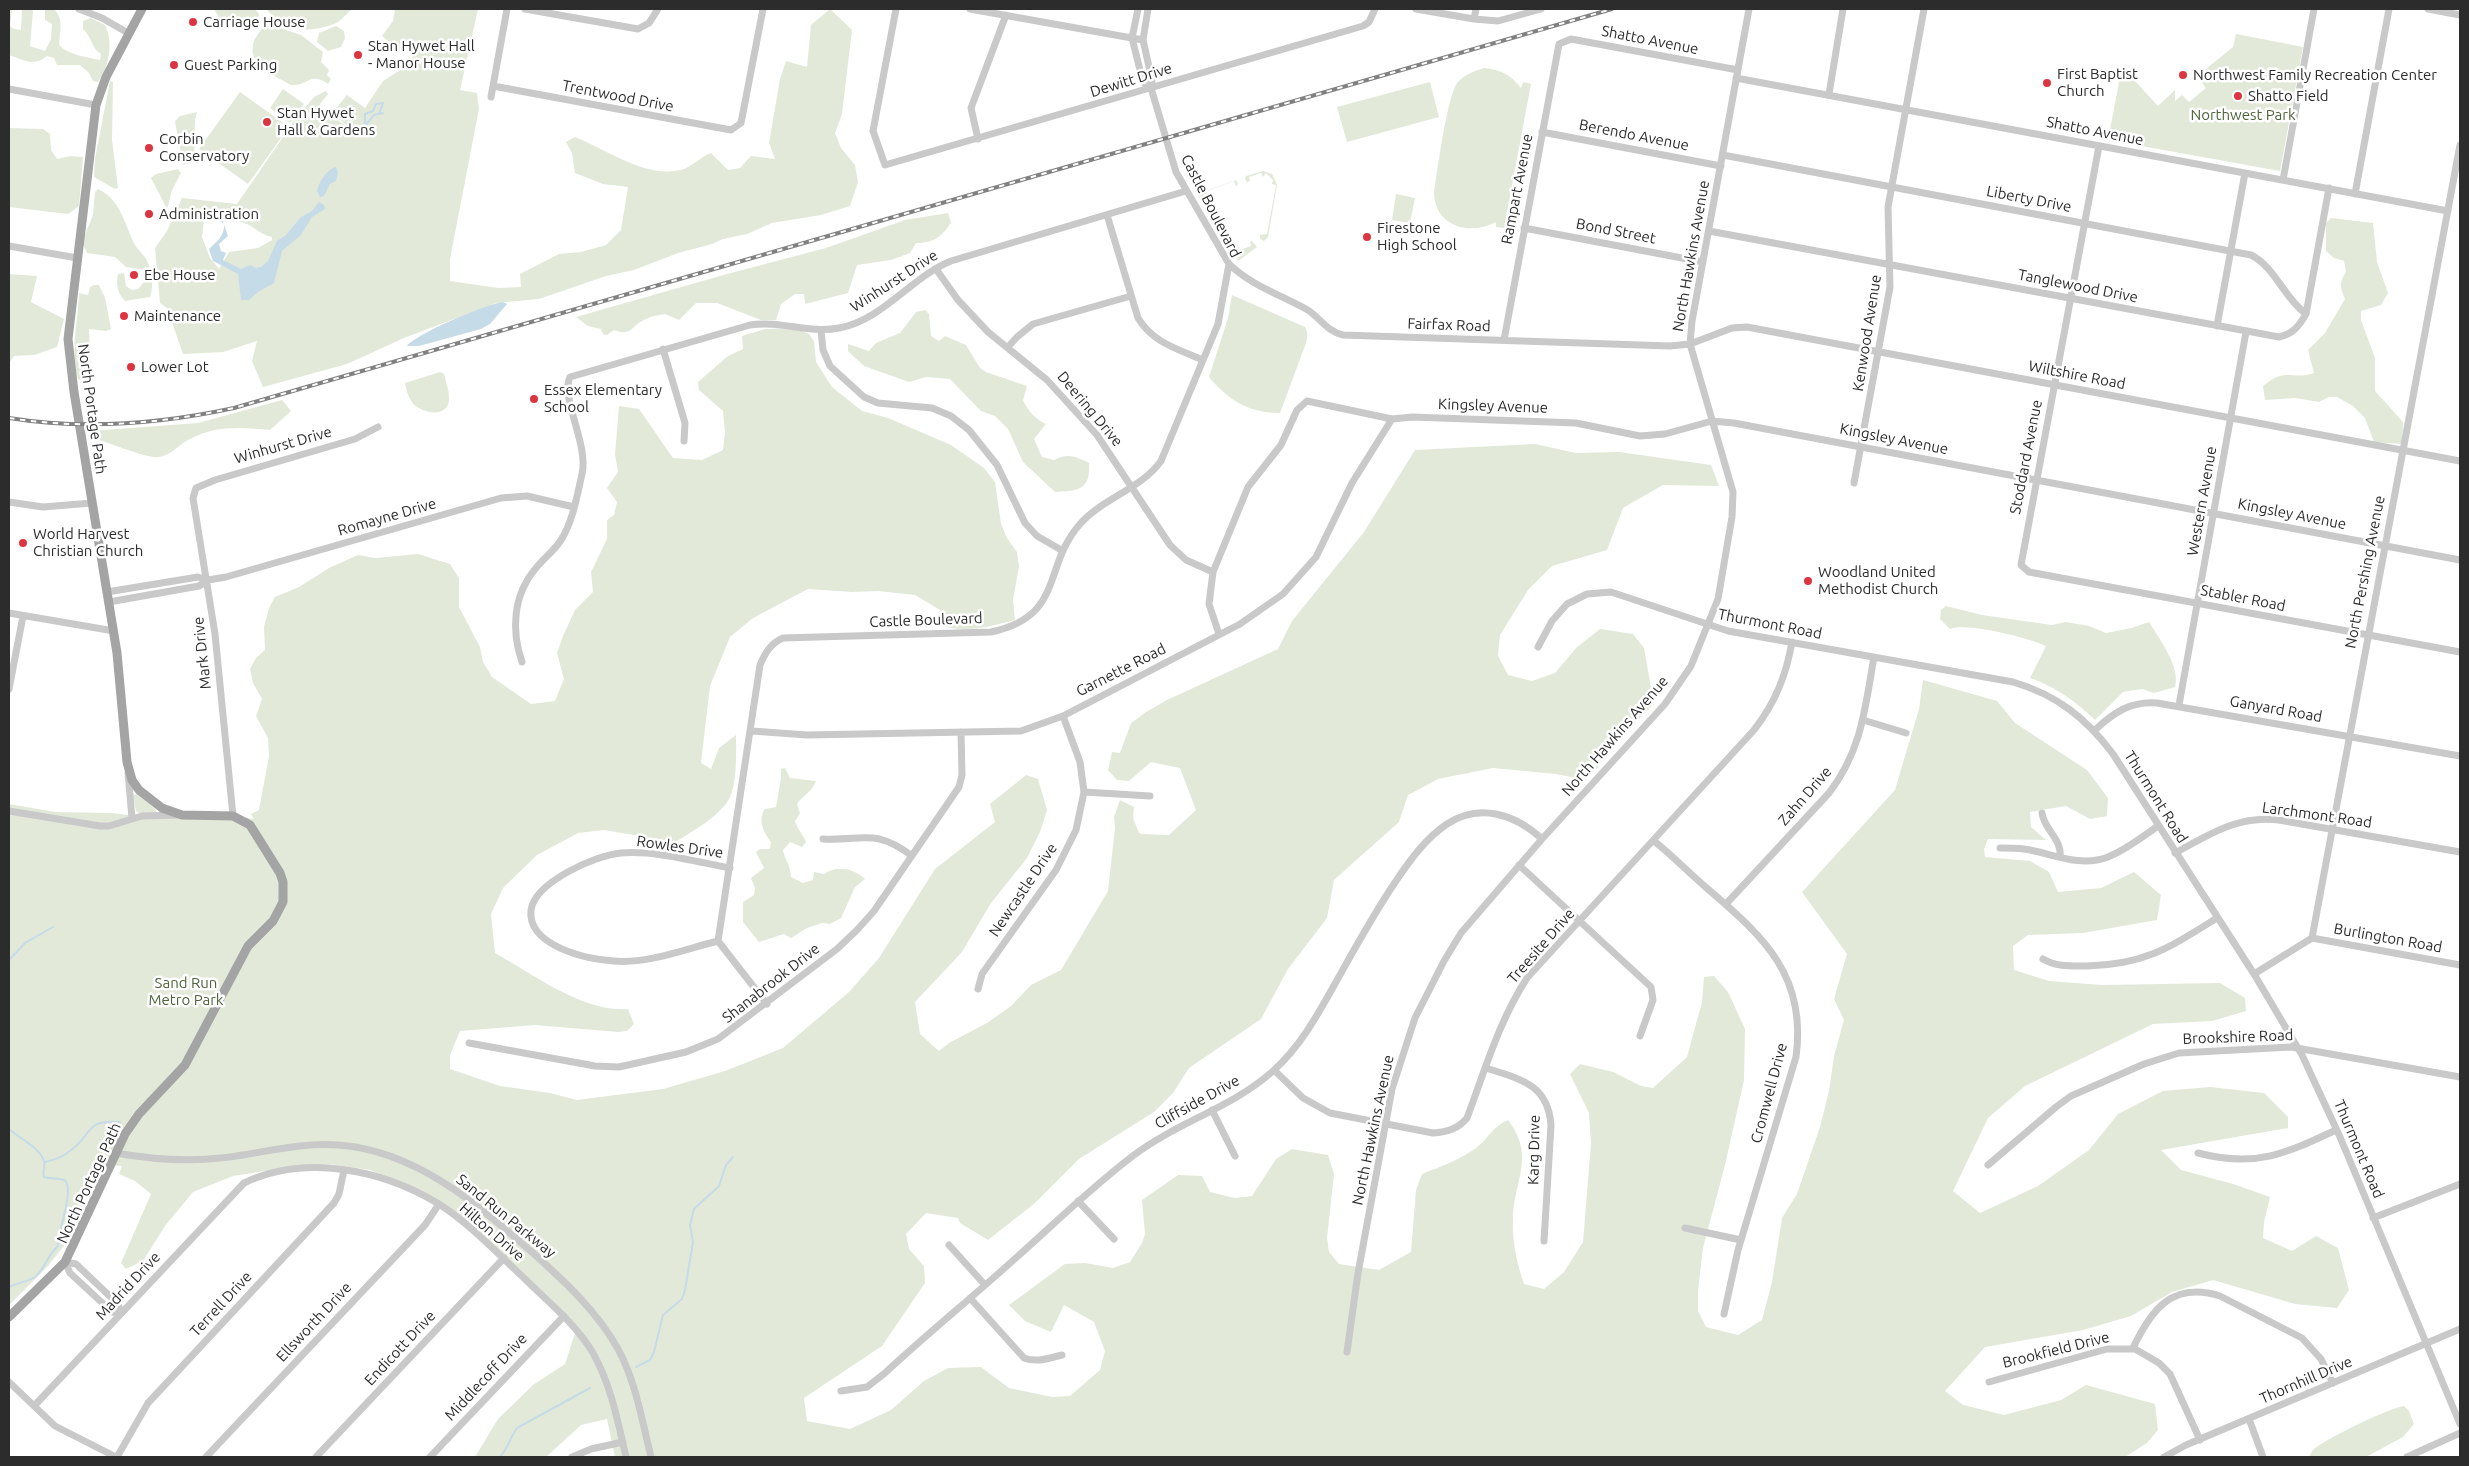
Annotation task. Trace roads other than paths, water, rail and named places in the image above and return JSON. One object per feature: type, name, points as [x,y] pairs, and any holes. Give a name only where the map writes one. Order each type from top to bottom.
[{"type":"main road","name":"North Portage Path","points":[[9,1317],[66,1262],[115,1153],[139,1114],[185,1066],[248,946],[279,912],[284,892],[280,872],[250,825],[232,816],[182,815],[162,808],[144,795],[132,780],[126,762],[114,632],[69,356],[69,326],[96,105],[106,77],[142,9]]},
{"type":"street","points":[[79,9],[102,18],[128,33]]},
{"type":"street","points":[[491,97],[507,9]]},
{"type":"street","points":[[525,9],[638,29],[649,24],[658,9]]},
{"type":"street","name":"Trentwood Drive","points":[[493,86],[725,130],[737,128],[741,123],[763,9]]},
{"type":"street","name":"Dewitt Drive","points":[[896,9],[873,131],[885,166],[1363,26],[1369,22],[1375,9]]},
{"type":"street","points":[[970,9],[1143,40]]},
{"type":"street","name":"Castle Boulevard","points":[[1138,9],[1132,38],[1143,82],[1151,88]]},
{"type":"street","name":"Castle Boulevard","points":[[718,941],[752,731],[760,665],[767,651],[778,640],[791,636],[966,633],[1003,629],[1024,619],[1040,604],[1050,589],[1063,551],[1085,519],[1150,474],[1166,453],[1204,360],[1220,314],[1229,264],[1176,172],[1151,88],[1152,80],[1143,40],[1148,9]]},
{"type":"street","points":[[1416,9],[1474,19],[1498,20],[1541,9]]},
{"type":"street","points":[[1474,19],[1476,9]]},
{"type":"street","name":"North Hawkins Avenue","points":[[1347,1352],[1358,1274],[1385,1124],[1403,1049],[1427,992],[1461,933],[1542,839],[1668,700],[1691,666],[1709,626],[1722,581],[1733,501],[1731,482],[1690,344],[1749,9]]},
{"type":"street","points":[[1829,94],[1843,9]]},
{"type":"street","name":"Kenwood Avenue","points":[[1854,483],[1890,287],[1891,266],[1888,220],[1892,187],[1924,9]]},
{"type":"street","points":[[2283,180],[2314,9]]},
{"type":"street","points":[[2355,194],[2389,9]]},
{"type":"street","points":[[2428,9],[2460,15]]},
{"type":"street","points":[[978,139],[971,108],[1006,15]]},
{"type":"street","name":"Shatto Avenue","points":[[1559,44],[1571,39],[1738,70]]},
{"type":"street","name":"Rampart Avenue","points":[[1504,340],[1559,44]]},
{"type":"street","name":"Shatto Avenue","points":[[1736,78],[2448,211]]},
{"type":"street","points":[[9,88],[96,105]]},
{"type":"street","name":"Berendo Avenue","points":[[1542,132],[1721,166]]},
{"type":"street","name":"North Pershing Avenue","points":[[2312,938],[2348,736],[2460,145]]},
{"type":"street","name":"Stoddard Avenue","points":[[2022,567],[2020,560],[2099,146]]},
{"type":"street","name":"Liberty Drive","points":[[1723,155],[2251,255],[2259,260],[2292,302],[2306,314]]},
{"type":"street","points":[[2217,326],[2245,173]]},
{"type":"street","points":[[2306,314],[2329,188]]},
{"type":"street","name":"Winhurst Drive","points":[[574,507],[584,461],[583,448],[568,391],[570,377],[758,324],[777,323],[821,330],[844,327],[869,316],[936,269],[951,261],[1186,191]]},
{"type":"street","points":[[1107,216],[1138,318],[1152,336],[1164,344],[1204,360]]},
{"type":"street","name":"Bond Street","points":[[1524,228],[1703,262]]},
{"type":"street","name":"Tanglewood Drive","points":[[1709,231],[2274,337],[2287,335],[2300,325],[2306,314]]},
{"type":"street","points":[[9,246],[77,258]]},
{"type":"street","name":"Fairfax Road","points":[[1229,264],[1250,282],[1305,309],[1329,330],[1338,334],[1670,346],[1690,344]]},
{"type":"street","name":"Deering Drive","points":[[936,269],[958,300],[988,332],[1062,394],[1097,435],[1170,545],[1186,560],[1213,572]]},
{"type":"street","points":[[1008,347],[1033,324],[1131,296]]},
{"type":"street","name":"Wiltshire Road","points":[[1690,344],[1722,330],[1747,327],[2460,461]]},
{"type":"street","points":[[821,330],[824,350],[830,366],[864,397],[878,403],[932,408],[961,423],[997,465],[1025,523],[1037,536],[1063,551]]},
{"type":"street","name":"Western Avenue","points":[[2179,705],[2246,332]]},
{"type":"street","points":[[663,350],[684,423],[684,441]]},
{"type":"street","name":"Kingsley Avenue","points":[[1213,572],[1253,478],[1281,445],[1301,406],[1307,401],[1392,420],[1412,417],[1566,423],[1640,436],[1660,435],[1712,421],[1734,423],[2460,560]]},
{"type":"street","name":"Garnette Road","points":[[752,731],[807,735],[1021,731],[1063,716],[1258,614],[1283,594],[1303,574],[1316,557],[1352,483],[1392,420]]},
{"type":"street","name":"Winhurst Drive","points":[[196,488],[215,480],[355,439],[378,427]]},
{"type":"street","name":"Mark Drive","points":[[196,488],[194,498],[208,580],[232,816]]},
{"type":"street","name":"Romayne Drive","points":[[108,597],[198,577],[208,580],[258,568],[501,498],[527,496],[574,507]]},
{"type":"street","points":[[9,502],[43,507],[92,503]]},
{"type":"street","points":[[522,662],[515,631],[518,598],[535,569],[561,541],[569,526],[574,507]]},
{"type":"street","name":"Stabler Road","points":[[2022,567],[2029,572],[2460,652]]},
{"type":"street","points":[[1213,572],[1208,604],[1219,634]]},
{"type":"street","name":"Thurmont Road","points":[[1538,647],[1552,621],[1562,608],[1576,598],[1592,593],[1611,592],[1709,626],[1999,679],[2026,686],[2062,703],[2096,730],[2254,974],[2298,1048],[2336,1130],[2460,1424]]},
{"type":"street","points":[[9,613],[114,632]]},
{"type":"street","points":[[9,689],[23,616]]},
{"type":"street","name":"Treesite Drive","points":[[1274,1070],[1303,1098],[1316,1107],[1330,1113],[1433,1133],[1443,1132],[1461,1125],[1467,1118],[1510,1004],[1527,978],[1654,841],[1764,718],[1784,678],[1792,642]]},
{"type":"street","name":"Zahn Drive","points":[[1726,904],[1838,780],[1857,745],[1874,657]]},
{"type":"street","name":"Ganyard Road","points":[[2096,730],[2115,712],[2148,702],[2179,705],[2460,756]]},
{"type":"street","name":"Newcastle Drive","points":[[978,989],[982,974],[1056,870],[1072,843],[1084,792],[1080,762],[1063,716]]},
{"type":"street","points":[[1863,720],[1906,733]]},
{"type":"street","name":"Shanabrook Drive","points":[[469,1043],[595,1066],[627,1066],[706,1045],[732,1031],[857,930],[959,788],[962,775],[961,732]]},
{"type":"street","name":"North Portage Path","points":[[126,762],[132,818]]},
{"type":"street","points":[[1084,792],[1150,796]]},
{"type":"street","points":[[9,811],[100,826],[109,826],[132,818],[182,815]]},
{"type":"street","name":"Cliffside Drive","points":[[841,1391],[867,1387],[985,1285],[1078,1201],[1135,1154],[1172,1131],[1241,1096],[1274,1070],[1313,1024],[1378,907],[1404,869],[1430,838],[1459,818],[1490,813],[1501,815],[1526,825],[1542,839]]},
{"type":"street","points":[[2042,813],[2046,825],[2059,843],[2060,857]]},
{"type":"street","name":"Larchmont Road","points":[[2176,853],[2222,827],[2246,820],[2270,819],[2460,852]]},
{"type":"street","points":[[2000,848],[2022,848],[2060,857],[2089,861],[2107,857],[2158,826]]},
{"type":"street","points":[[823,839],[879,838],[892,842],[912,856]]},
{"type":"street","name":"Cromwell Drive","points":[[1654,841],[1726,904],[1762,939],[1779,961],[1794,996],[1798,1022],[1794,1064],[1741,1240],[1724,1314]]},
{"type":"street","name":"Rowles Drive","points":[[718,941],[631,962],[590,958],[561,949],[540,934],[534,926],[531,909],[542,893],[564,874],[590,860],[602,856],[637,853],[730,868]]},
{"type":"street","points":[[1519,865],[1651,987],[1653,1000],[1640,1036]]},
{"type":"street","points":[[2042,959],[2050,963],[2066,966],[2115,965],[2138,961],[2156,954],[2218,918]]},
{"type":"street","points":[[2254,974],[2312,938]]},
{"type":"street","name":"Burlington Road","points":[[2312,938],[2460,965]]},
{"type":"street","points":[[718,941],[767,1004]]},
{"type":"street","name":"Brookshire Road","points":[[1988,1165],[2071,1096],[2160,1058],[2202,1050],[2298,1048],[2460,1077]]},
{"type":"street","name":"Karg Drive","points":[[1486,1068],[1531,1085],[1540,1093],[1550,1112],[1551,1125],[1544,1241]]},
{"type":"street","points":[[1212,1110],[1235,1156]]},
{"type":"street","points":[[2198,1153],[2235,1161],[2266,1158],[2281,1154],[2336,1130]]},
{"type":"street","name":"Sand Run Parkway","points":[[115,1153],[151,1158],[195,1160],[308,1146],[337,1145],[383,1154],[436,1178],[474,1204],[516,1238],[573,1291],[593,1313],[617,1347],[629,1373],[651,1457]]},
{"type":"street","name":"Hilton Drive","points":[[240,1186],[259,1176],[294,1169],[323,1167],[344,1170],[392,1183],[439,1204],[504,1258],[564,1316],[588,1346],[603,1373],[626,1457]]},
{"type":"street","name":"Terrell Drive","points":[[117,1457],[148,1403],[334,1203],[339,1194],[344,1170]]},
{"type":"street","points":[[2373,1218],[2460,1184]]},
{"type":"street","name":"Madrid Drive","points":[[35,1405],[240,1186]]},
{"type":"street","points":[[1078,1201],[1114,1239]]},
{"type":"street","name":"Ellsworth Drive","points":[[206,1457],[424,1225],[439,1204]]},
{"type":"street","points":[[1685,1228],[1741,1240]]},
{"type":"street","points":[[949,1245],[985,1285]]},
{"type":"street","name":"Endicott Drive","points":[[316,1457],[504,1258]]},
{"type":"street","points":[[66,1262],[76,1264],[118,1304],[121,1313]]},
{"type":"street","points":[[2133,1348],[2147,1320],[2162,1304],[2189,1294],[2220,1296],[2302,1338],[2321,1359],[2333,1383]]},
{"type":"street","points":[[970,1298],[1024,1358],[1044,1360],[1062,1355]]},
{"type":"street","name":"Middlecoff Drive","points":[[430,1457],[564,1316]]},
{"type":"street","name":"Thornhill Drive","points":[[2164,1457],[2460,1329]]},
{"type":"street","name":"Brookfield Drive","points":[[1989,1382],[2107,1349],[2133,1348],[2151,1357],[2170,1374],[2200,1440]]},
{"type":"street","points":[[9,1382],[55,1426],[117,1457]]},
{"type":"street","points":[[2249,1420],[2263,1457]]},
{"type":"street","points":[[2406,1457],[2460,1433]]},
{"type":"street","points":[[572,1457],[623,1442]]},
{"type":"water","points":[[336,167],[338,172],[336,181],[330,184],[324,196],[320,197],[317,191],[322,180],[330,170]]},
{"type":"water","points":[[319,202],[324,205],[325,209],[312,217],[301,235],[282,251],[274,283],[258,292],[249,300],[241,300],[238,274],[213,261],[209,249],[222,235],[224,225],[228,236],[219,244],[221,251],[226,253],[223,260],[241,269],[250,265],[256,268],[261,267],[268,261],[277,241],[286,235],[301,217],[312,211]]},
{"type":"water","points":[[211,208],[218,208],[225,212],[222,219],[224,224],[217,219],[204,220],[206,212]]},
{"type":"water","points":[[503,302],[507,304],[490,324],[481,329],[419,346],[407,346],[423,334],[452,320]]},
{"type":"waterway","points":[[379,114],[383,103],[376,104],[373,111],[365,114],[365,126],[374,115],[383,113]]},
{"type":"waterway","points":[[9,960],[25,943],[53,927]]},
{"type":"waterway","points":[[45,1162],[67,1153],[94,1126],[100,1123],[120,1122]]},
{"type":"waterway","points":[[9,1129],[38,1151],[44,1163],[44,1177],[64,1180],[68,1191],[58,1246],[35,1277],[9,1287]]},
{"type":"waterway","points":[[636,1367],[650,1360],[654,1352],[663,1315],[682,1299],[693,1242],[690,1225],[694,1209],[719,1186],[726,1165],[733,1157]]},
{"type":"waterway","points":[[500,1457],[517,1428],[590,1388]]},
{"type":"railway","points":[[9,418],[65,424],[122,424],[178,418],[234,408],[1612,9]]},
{"type":"place","name":"Carriage House","points":[[193,22]]},
{"type":"place","name":"Stan Hywet Hall - Manor House","points":[[358,55]]},
{"type":"place","name":"Guest Parking","points":[[174,65]]},
{"type":"place","name":"Northwest Family Recreation Center","points":[[2183,75]]},
{"type":"place","name":"First Baptist Church","points":[[2047,83]]},
{"type":"place","name":"Shatto Field","points":[[2238,96]]},
{"type":"place","name":"Stan Hywet Hall & Gardens","points":[[267,122]]},
{"type":"place","name":"Corbin Conservatory","points":[[149,148]]},
{"type":"place","name":"Administration","points":[[149,214]]},
{"type":"place","name":"Firestone High School","points":[[1367,237]]},
{"type":"place","name":"Ebe House","points":[[134,275]]},
{"type":"place","name":"Maintenance","points":[[124,316]]},
{"type":"place","name":"Lower Lot","points":[[131,367]]},
{"type":"place","name":"Essex Elementary School","points":[[534,399]]},
{"type":"place","name":"World Harvest Christian Church","points":[[23,543]]},
{"type":"place","name":"Woodland United Methodist Church","points":[[1808,581]]},
{"type":"park label","name":"Northwest Park","points":[[2243,115]]},
{"type":"park label","name":"Sand Run Metro Park","points":[[186,992]]}]
